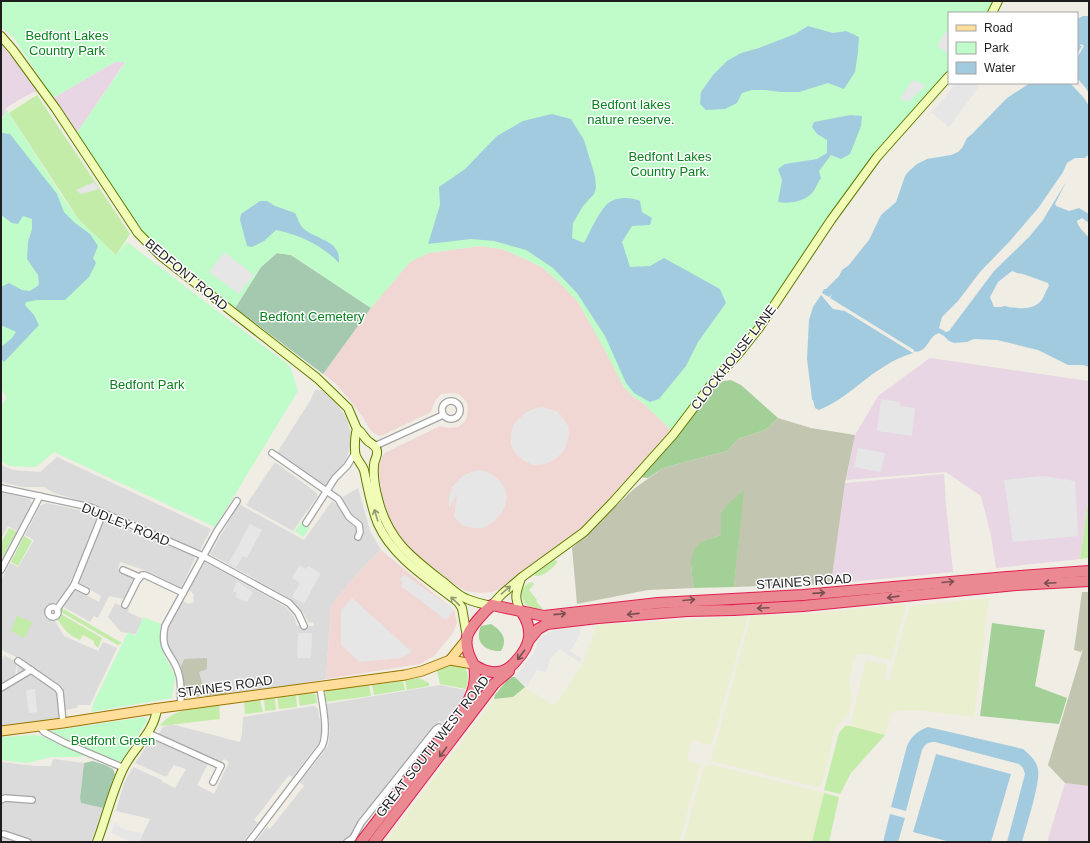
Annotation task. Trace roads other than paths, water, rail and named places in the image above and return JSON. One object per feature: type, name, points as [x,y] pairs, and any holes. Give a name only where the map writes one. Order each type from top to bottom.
[{"type":"highway","name":"STAINES ROAD","points":[[521,611],[544,616],[658,602],[803,595],[1089,571]]},
{"type":"highway","name":"STAINES ROAD","points":[[529,640],[538,629],[547,624],[612,617],[687,610],[734,610],[803,606],[1016,585],[1089,581]]},
{"type":"highway","points":[[491,605],[521,611],[528,626],[529,640],[524,651],[510,667],[496,672],[486,671],[473,664],[468,650],[467,638],[477,622],[491,605]]},
{"type":"highway","name":"GREAT SOUTH WEST ROAD","points":[[358,841],[465,707],[471,697],[476,677],[473,664]]},
{"type":"highway","name":"GREAT SOUTH WEST ROAD","points":[[374,842],[494,684],[508,672],[510,667]]},
{"type":"main road","name":"STAINES ROAD","points":[[1,731],[157,708],[405,676],[450,660],[467,638]]},
{"type":"main road","points":[[450,660],[473,664]]},
{"type":"street","points":[[992,12],[998,1]]},
{"type":"street","name":"BEDFONT ROAD","points":[[1,36],[18,56],[52,103],[127,218],[147,243],[317,378],[348,408],[357,429],[356,451]]},
{"type":"street","name":"CLOCKHOUSE LANE","points":[[491,605],[522,578],[584,532],[613,502],[673,434],[714,381],[759,328],[831,220],[876,157],[948,77]]},
{"type":"street","points":[[306,523],[335,478],[347,466],[360,444],[372,444],[443,415]]},
{"type":"street","name":"BEDFONT ROAD","points":[[357,429],[362,432],[372,444]]},
{"type":"street","points":[[372,444],[377,453],[374,461],[374,475],[378,499],[386,523],[401,547],[465,599],[491,605]]},
{"type":"street","points":[[356,451],[357,458],[361,462],[378,524],[390,544],[412,566],[458,602],[463,613],[467,638]]},
{"type":"street","points":[[272,453],[338,500],[349,517],[359,525],[360,532],[358,537]]},
{"type":"street","points":[[347,466],[361,462],[367,464],[374,461]]},
{"type":"street","name":"DUDLEY ROAD","points":[[1,488],[90,507],[203,556],[289,603],[298,613],[304,626]]},
{"type":"street","points":[[1,570],[40,496]]},
{"type":"street","points":[[181,706],[180,675],[163,643],[165,626],[217,531],[237,501]]},
{"type":"street","points":[[57,609],[74,584],[103,513]]},
{"type":"street","points":[[123,570],[139,577],[145,575],[183,593]]},
{"type":"street","points":[[125,605],[139,577]]},
{"type":"street","points":[[521,611],[516,601],[516,594],[522,578]]},
{"type":"street","points":[[74,584],[86,591]]},
{"type":"street","points":[[18,661],[57,688],[60,692],[63,723]]},
{"type":"street","points":[[1,688],[31,670]]},
{"type":"street","points":[[249,842],[324,741],[325,733],[320,687]]},
{"type":"street","points":[[97,842],[124,768],[148,733],[156,717],[157,708]]},
{"type":"street","points":[[39,726],[44,732],[65,743],[124,768]]},
{"type":"street","points":[[148,733],[221,766],[213,782]]},
{"type":"street","points":[[1,800],[5,798],[32,800]]},
{"type":"street","points":[[4,834],[28,842]]},
{"type":"street","points":[[347,842],[358,841]]},
{"type":"water","points":[[1083,16],[1089,16],[1089,93],[1078,79],[1078,56],[1084,46],[1081,44],[1080,46],[1082,46],[1078,52],[1078,18]]},
{"type":"water","points":[[808,26],[833,33],[846,31],[859,37],[855,72],[844,89],[828,83],[799,92],[752,90],[742,93],[737,103],[725,109],[706,110],[700,104],[701,92],[713,75],[727,61],[741,53],[759,48],[795,34]]},
{"type":"water","points":[[1028,84],[1071,84],[1084,98],[1089,106],[1089,154],[1085,158],[1075,158],[1067,163],[1063,172],[1039,207],[1010,241],[980,272],[958,301],[942,317],[939,328],[946,332],[949,331],[994,271],[1029,237],[1043,220],[1066,182],[1055,204],[1056,206],[1069,211],[1079,208],[1089,214],[1089,223],[1082,218],[1077,221],[1080,228],[1089,238],[1089,367],[1083,365],[1068,365],[1038,350],[997,340],[974,339],[967,342],[954,343],[939,333],[933,337],[923,349],[914,352],[914,350],[830,298],[832,294],[829,297],[822,293],[824,289],[826,289],[839,276],[842,270],[849,265],[869,240],[881,215],[896,202],[905,176],[909,171],[917,164],[927,159],[951,155],[958,152],[962,148],[967,138],[1007,98]],"holes":[[[1012,271],[1048,283],[1049,286],[1041,301],[1029,308],[1005,306],[994,307],[990,297],[998,282]]]},
{"type":"water","points":[[552,114],[571,119],[584,140],[595,176],[596,188],[594,194],[583,206],[573,223],[572,238],[584,243],[600,213],[610,202],[623,198],[636,199],[640,201],[642,212],[652,218],[650,225],[632,226],[622,242],[630,267],[650,266],[664,258],[720,289],[726,303],[698,342],[686,366],[659,399],[650,402],[634,393],[626,383],[605,336],[577,293],[553,268],[526,250],[494,241],[471,239],[428,244],[440,205],[439,187],[465,169],[497,136],[523,121]]},
{"type":"water","points":[[850,115],[862,116],[861,126],[850,154],[841,159],[831,155],[819,171],[821,178],[814,190],[805,198],[787,203],[778,202],[782,180],[778,169],[785,164],[817,159],[827,153],[827,140],[817,134],[812,127],[814,122]]},
{"type":"water","points":[[2,133],[10,134],[57,194],[64,212],[75,223],[90,234],[98,246],[93,258],[96,263],[89,277],[65,300],[37,300],[26,302],[25,305],[34,315],[39,325],[4,362],[1,359],[1,347],[12,338],[16,332],[3,326],[1,327],[1,287],[9,283],[22,290],[30,291],[39,285],[38,275],[27,259],[28,242],[32,229],[32,219],[23,216],[18,224],[12,223],[1,215]]},
{"type":"water","points":[[260,201],[267,201],[275,206],[295,213],[301,226],[306,231],[335,248],[338,254],[339,263],[318,246],[302,238],[276,230],[264,241],[252,247],[247,246],[240,220],[241,214]]},
{"type":"water","points":[[821,295],[833,309],[845,311],[913,353],[899,358],[876,371],[829,406],[819,410],[815,408],[813,400],[811,399],[807,359],[809,320],[813,307]]},
{"type":"water","points":[[928,727],[1023,749],[1032,758],[1036,763],[1038,775],[1033,804],[1022,842],[1007,842],[1025,774],[1023,768],[1019,764],[935,742],[929,743],[922,750],[906,811],[891,807],[907,746],[916,734]]},
{"type":"water","points":[[936,754],[1011,774],[991,842],[950,842],[913,832]]},
{"type":"water","points":[[890,814],[905,818],[898,842],[883,842]]},
{"type":"park label","name":"Bedfont Lakes Country Park","points":[[67,42]]},
{"type":"park label","name":"Bedfont lakes nature reserve.","points":[[631,112]]},
{"type":"park label","name":"Bedfont Lakes Country Park.","points":[[670,164]]},
{"type":"park label","name":"Bedfont Cemetery","points":[[312,316]]},
{"type":"park label","name":"Bedfont Park","points":[[147,384]]},
{"type":"park label","name":"Bedfont Green","points":[[113,740]]}]
